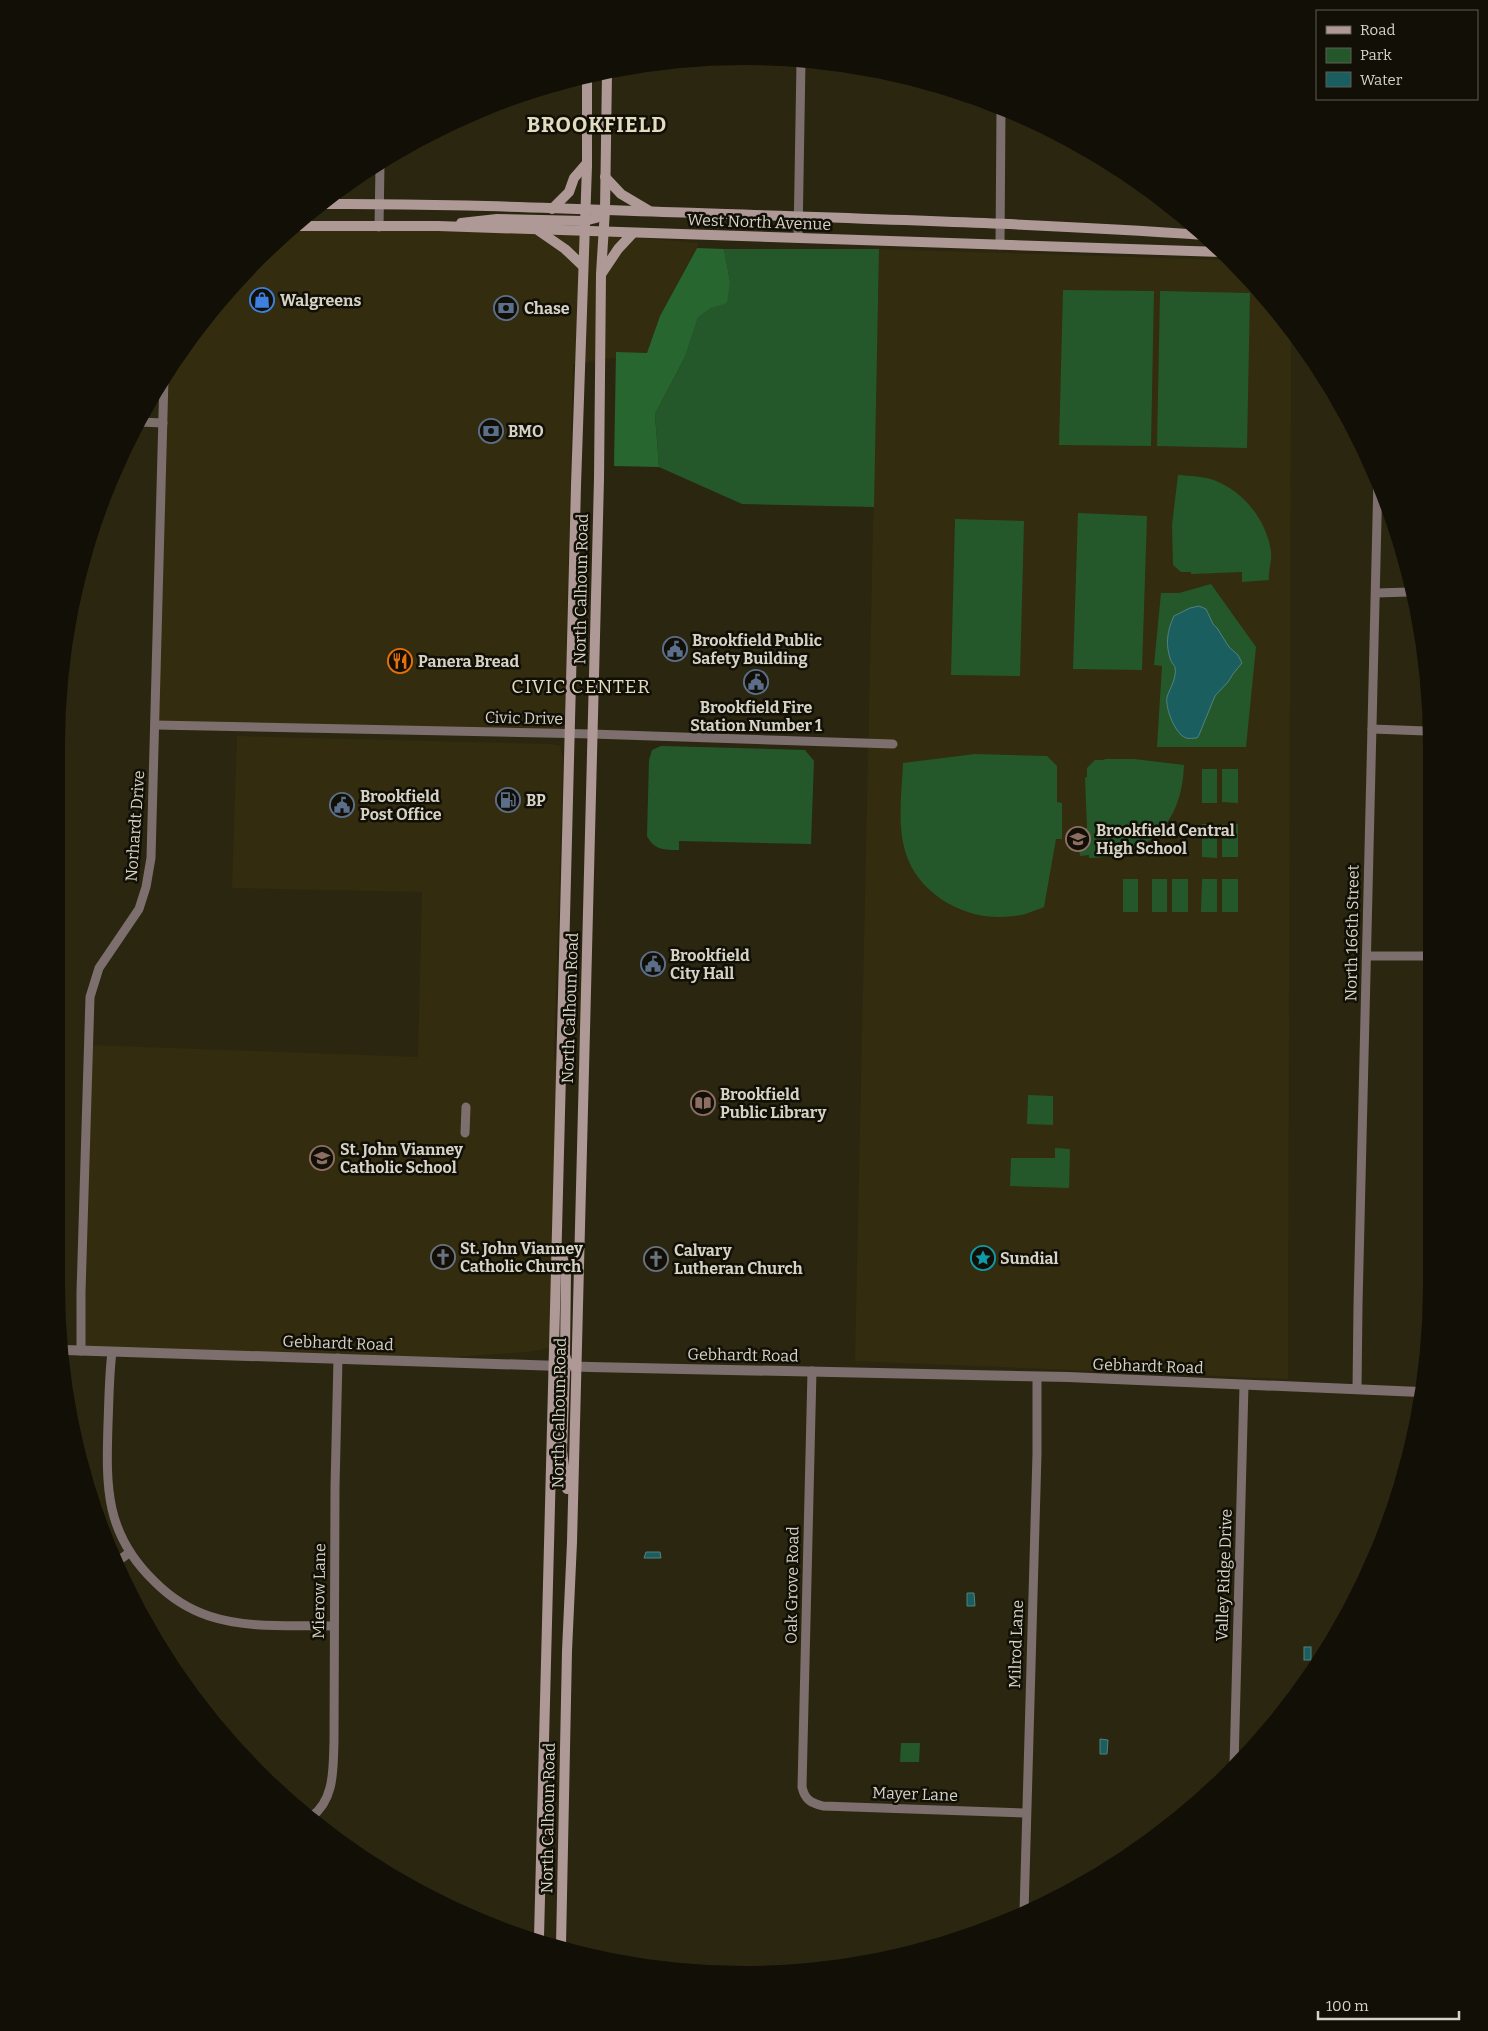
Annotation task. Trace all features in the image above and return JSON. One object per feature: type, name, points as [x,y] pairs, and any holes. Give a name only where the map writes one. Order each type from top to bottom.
[{"type":"main road","name":"North Calhoun Road","points":[[561,1941],[567,1652],[572,1524],[601,399],[607,79]]},
{"type":"main road","name":"North Calhoun Road","points":[[539,1934],[587,163],[587,84]]},
{"type":"main road","points":[[552,209],[568,192],[574,178],[587,163]]},
{"type":"main road","points":[[606,177],[621,194],[650,211]]},
{"type":"main road","name":"West North Avenue","points":[[332,204],[650,211],[1001,223],[1193,235]]},
{"type":"main road","points":[[438,226],[498,219],[584,221],[596,218],[605,210]]},
{"type":"main road","name":"West North Avenue","points":[[306,226],[438,226],[632,234],[1211,252]]},
{"type":"main road","points":[[538,230],[565,249],[583,266]]},
{"type":"main road","points":[[602,274],[618,249],[632,234]]},
{"type":"main road","points":[[557,1238],[566,1271],[565,1355],[567,1362],[575,1366]]},
{"type":"main road","points":[[554,1365],[565,1372],[562,1450],[572,1524]]},
{"type":"street","points":[[798,238],[801,67]]},
{"type":"street","points":[[1000,245],[1001,116]]},
{"type":"street","points":[[379,226],[380,171]]},
{"type":"street","name":"Norhardt Drive","points":[[82,1351],[82,1276],[90,997],[99,968],[139,909],[146,887],[151,858],[164,392]]},
{"type":"street","points":[[146,422],[163,423]]},
{"type":"street","name":"North 166th Street","points":[[1358,1390],[1358,1305],[1378,501]]},
{"type":"street","points":[[1376,593],[1405,592]]},
{"type":"street","name":"Civic Drive","points":[[155,725],[592,734],[893,744]]},
{"type":"street","points":[[1372,729],[1423,730]]},
{"type":"street","points":[[1367,956],[1423,956]]},
{"type":"street","points":[[465,1133],[466,1107]]},
{"type":"street","name":"Gebhardt Road","points":[[68,1350],[575,1366],[1037,1377],[1414,1392]]},
{"type":"street","points":[[112,1352],[107,1485],[117,1526],[129,1553],[164,1591],[178,1601],[209,1616],[244,1623],[334,1626]]},
{"type":"street","name":"Mierow Lane","points":[[315,1813],[323,1806],[332,1782],[338,1358]]},
{"type":"street","name":"Oak Grove Road","points":[[806,1798],[802,1787],[812,1371]]},
{"type":"street","name":"Milrod Lane","points":[[1024,1905],[1025,1813],[1037,1454],[1037,1377]]},
{"type":"street","name":"Valley Ridge Drive","points":[[1234,1756],[1244,1385]]},
{"type":"street","points":[[122,1558],[129,1553]]},
{"type":"street","name":"Mayer Lane","points":[[806,1798],[816,1804],[834,1806],[1025,1813]]},
{"type":"shaded area","points":[[305,226],[572,232],[699,243],[660,316],[647,353],[573,364],[565,714],[558,734],[155,725],[164,392],[205,331],[234,296],[296,234]]},
{"type":"shaded area","name":"Brookfield Central High School","points":[[879,249],[1219,260],[1254,296],[1291,342],[1288,1379],[855,1361]]},
{"type":"shaded area","name":"St. John Vianney Catholic School","points":[[237,736],[552,744],[560,746],[563,758],[554,1060],[562,1061],[555,1347],[528,1352],[409,1360],[81,1351],[88,1045],[418,1057],[422,892],[232,888]]},
{"type":"green space","points":[[697,248],[724,249],[730,281],[727,303],[711,308],[698,318],[685,357],[655,414],[659,467],[614,466],[616,352],[647,353],[660,316]]},
{"type":"green space","points":[[724,249],[879,249],[874,507],[742,504],[659,467],[655,414],[685,357],[698,318],[711,308],[730,281]]},
{"type":"green space","points":[[1063,290],[1154,291],[1151,446],[1059,445]]},
{"type":"green space","points":[[1160,291],[1250,293],[1247,448],[1157,446]]},
{"type":"green space","points":[[1178,475],[1211,479],[1226,486],[1245,500],[1259,518],[1268,540],[1271,551],[1269,580],[1242,582],[1242,572],[1191,574],[1191,572],[1181,572],[1173,565],[1172,525]]},
{"type":"green space","points":[[1078,513],[1147,516],[1142,670],[1073,669]]},
{"type":"green space","points":[[955,519],[1024,521],[1020,676],[951,675]]},
{"type":"green space","points":[[1211,584],[1256,647],[1246,747],[1157,747],[1162,666],[1154,665],[1161,593],[1179,593]]},
{"type":"green space","points":[[661,746],[805,750],[814,761],[811,844],[679,841],[679,850],[656,847],[647,836],[649,760],[652,750]]},
{"type":"green space","points":[[975,754],[1047,756],[1057,766],[1057,802],[1062,803],[1062,839],[1056,839],[1044,907],[1029,913],[997,917],[980,915],[948,903],[933,893],[921,881],[905,851],[901,829],[903,763]]},
{"type":"green space","points":[[1134,759],[1184,765],[1182,786],[1177,804],[1169,820],[1145,844],[1110,856],[1089,858],[1089,855],[1080,856],[1077,829],[1087,828],[1085,778],[1087,777],[1087,768],[1095,760]]},
{"type":"green space","points":[[1202,769],[1217,769],[1217,803],[1202,803]]},
{"type":"green space","points":[[1222,769],[1238,769],[1238,803],[1222,802]]},
{"type":"green space","points":[[1202,824],[1217,824],[1217,858],[1202,857]]},
{"type":"green space","points":[[1222,824],[1238,824],[1238,857],[1222,857]]},
{"type":"green space","points":[[1123,879],[1138,879],[1138,912],[1123,912]]},
{"type":"green space","points":[[1152,879],[1167,879],[1167,912],[1152,912]]},
{"type":"green space","points":[[1172,879],[1188,879],[1188,912],[1172,912]]},
{"type":"green space","points":[[1202,879],[1217,879],[1217,912],[1201,912]]},
{"type":"green space","points":[[1222,879],[1238,879],[1238,912],[1222,912]]},
{"type":"green space","points":[[1028,1095],[1053,1096],[1053,1125],[1027,1124]]},
{"type":"green space","points":[[1055,1148],[1070,1149],[1069,1188],[1010,1186],[1011,1158],[1055,1158]]},
{"type":"green space","points":[[901,1743],[920,1743],[919,1762],[900,1762]]},
{"type":"water","points":[[1199,606],[1206,609],[1213,624],[1229,647],[1238,655],[1242,663],[1215,696],[1197,738],[1186,738],[1182,736],[1175,726],[1167,702],[1175,671],[1169,655],[1168,638],[1174,616]]},
{"type":"water","points":[[646,1552],[660,1552],[661,1558],[644,1558]]},
{"type":"water","points":[[967,1593],[974,1593],[975,1606],[967,1606]]},
{"type":"water","points":[[1304,1647],[1311,1647],[1311,1660],[1304,1660]]},
{"type":"water","points":[[1100,1739],[1108,1740],[1107,1754],[1100,1754]]},
{"type":"place","name":"Walgreens","points":[[262,300]]},
{"type":"place","name":"Chase","points":[[506,308]]},
{"type":"place","name":"BMO","points":[[491,431]]},
{"type":"place","name":"Brookfield Public Safety Building","points":[[675,649]]},
{"type":"place","name":"Panera Bread","points":[[400,661]]},
{"type":"place","name":"Brookfield Fire Station Number 1","points":[[756,682]]},
{"type":"place","name":"BP","points":[[508,800]]},
{"type":"place","name":"Brookfield Post Office","points":[[342,805]]},
{"type":"place","name":"Brookfield Central High School","points":[[1078,839]]},
{"type":"place","name":"Brookfield City Hall","points":[[653,964]]},
{"type":"place","name":"Brookfield Public Library","points":[[703,1103]]},
{"type":"place","name":"St. John Vianney Catholic School","points":[[322,1158]]},
{"type":"place","name":"St. John Vianney Catholic Church","points":[[443,1257]]},
{"type":"place","name":"Sundial","points":[[983,1258]]},
{"type":"place","name":"Calvary Lutheran Church","points":[[656,1259]]},
{"type":"district","name":"BROOKFIELD","points":[[597,125]]},
{"type":"district","name":"CIVIC CENTER","points":[[581,686]]}]
